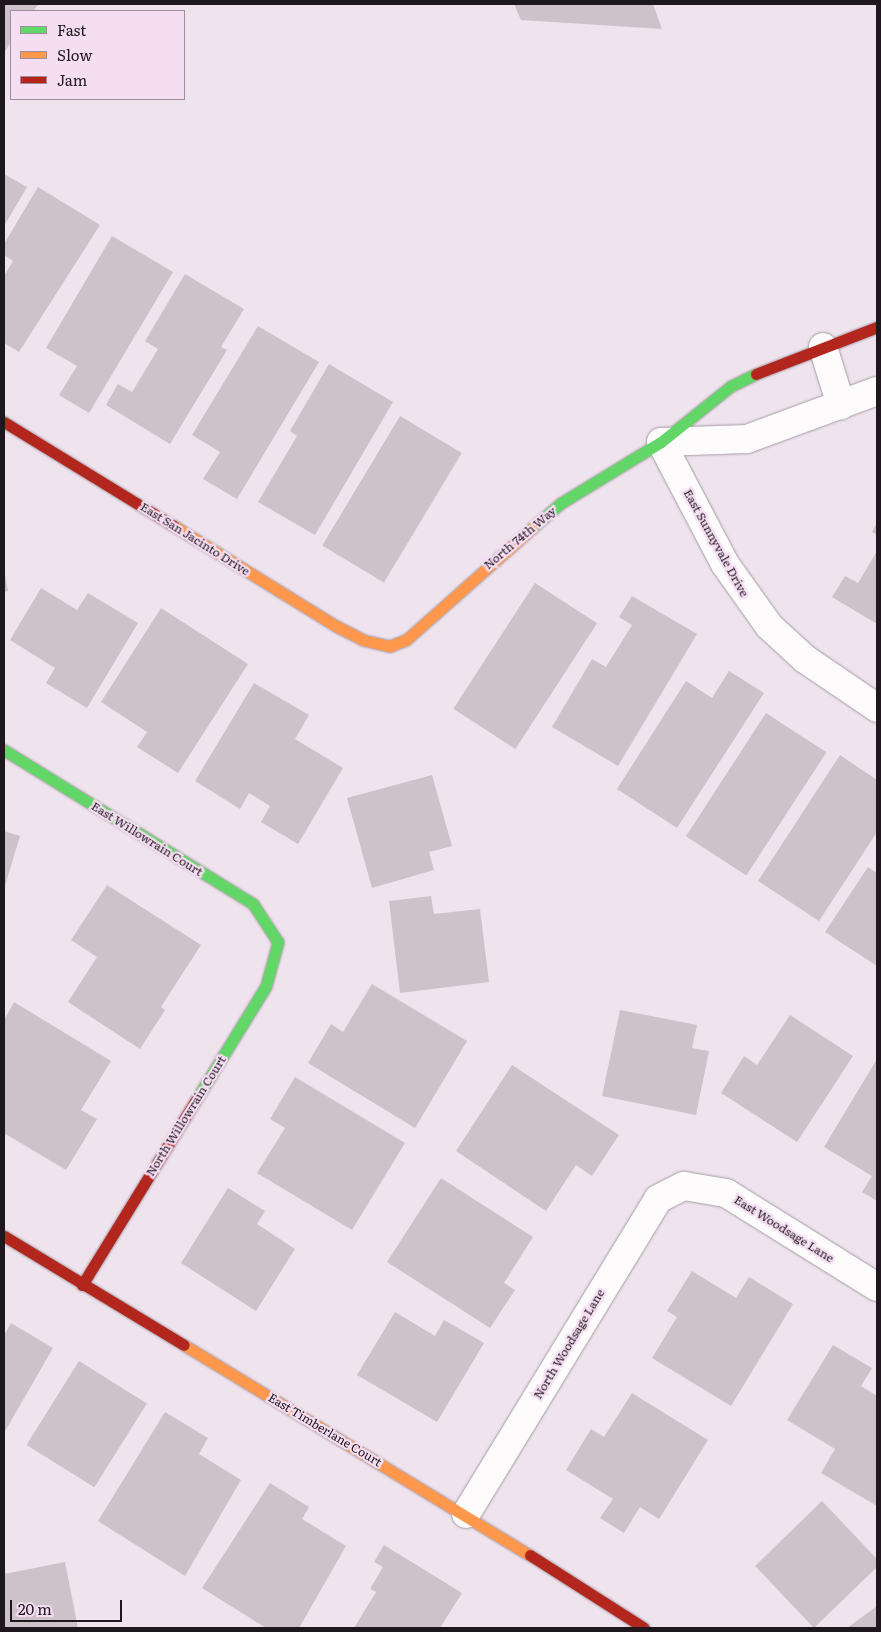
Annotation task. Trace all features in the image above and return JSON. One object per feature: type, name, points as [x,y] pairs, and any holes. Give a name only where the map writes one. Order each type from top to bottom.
[{"type":"street","name":"North 74th Way","points":[[390,646],[406,640],[493,560],[561,503],[661,442],[731,386],[774,365],[877,327]]},
{"type":"street","points":[[823,347],[841,405]]},
{"type":"street","name":"North 74th Way","points":[[661,442],[748,439],[877,391]]},
{"type":"street","name":"East San Jacinto Drive","points":[[4,422],[336,626],[363,640],[390,646]]},
{"type":"street","name":"East Sunnyvale Drive","points":[[661,442],[729,570],[769,626],[805,659],[877,708]]},
{"type":"street","name":"East Willowrain Court","points":[[4,750],[253,904],[278,942]]},
{"type":"street","name":"North Willowrain Court","points":[[82,1285],[266,986],[278,942]]},
{"type":"street","name":"East Woodsage Lane","points":[[684,1186],[726,1193],[877,1287]]},
{"type":"street","name":"North Woodsage Lane","points":[[466,1514],[658,1199],[684,1186]]},
{"type":"street","name":"East Timberlane Court","points":[[4,1236],[82,1285],[466,1514],[644,1628]]},
{"type":"building","points":[[4,4],[39,4],[34,10],[10,10],[10,44],[4,53]]},
{"type":"building","points":[[514,4],[653,4],[662,29],[521,20]]},
{"type":"building","points":[[4,174],[27,187],[4,226]]},
{"type":"building","points":[[38,187],[100,225],[19,352],[4,343],[4,276],[13,261],[4,255],[4,244]]},
{"type":"building","points":[[112,236],[173,272],[89,413],[59,395],[77,366],[46,348]]},
{"type":"building","points":[[185,274],[244,309],[221,347],[227,350],[170,444],[106,405],[118,384],[132,392],[158,349],[145,341]]},
{"type":"building","points":[[258,326],[319,362],[237,499],[203,479],[220,452],[192,435]]},
{"type":"building","points":[[329,364],[393,402],[315,535],[258,502],[297,436],[290,431]]},
{"type":"building","points":[[400,416],[462,453],[384,583],[322,545]]},
{"type":"building","points":[[877,523],[877,535],[872,532]]},
{"type":"building","points":[[877,551],[877,624],[832,597],[845,576],[858,583]]},
{"type":"building","points":[[4,569],[8,591],[4,592]]},
{"type":"building","points":[[535,583],[597,623],[515,749],[453,709]]},
{"type":"building","points":[[41,588],[77,610],[88,593],[138,623],[87,708],[46,683],[55,668],[10,640]]},
{"type":"building","points":[[632,596],[697,634],[618,766],[552,727],[592,659],[606,667],[632,625],[619,617]]},
{"type":"building","points":[[161,608],[248,664],[178,773],[137,747],[147,732],[101,702]]},
{"type":"building","points":[[729,671],[764,693],[677,828],[617,789],[686,681],[712,698]]},
{"type":"building","points":[[254,683],[309,715],[295,739],[343,768],[298,844],[261,822],[270,806],[249,793],[240,809],[195,781]]},
{"type":"building","points":[[766,713],[826,752],[746,875],[686,836]]},
{"type":"building","points":[[840,755],[877,780],[877,832],[819,921],[758,881]]},
{"type":"building","points":[[432,775],[452,846],[429,852],[434,870],[372,888],[347,798]]},
{"type":"building","points":[[4,831],[20,836],[4,889]]},
{"type":"building","points":[[868,867],[877,873],[877,966],[825,932]]},
{"type":"building","points":[[107,885],[201,945],[161,1007],[165,1010],[140,1049],[68,1002],[97,957],[71,940]]},
{"type":"building","points":[[431,896],[434,914],[480,909],[489,982],[400,993],[389,901]]},
{"type":"building","points":[[372,984],[467,1041],[415,1128],[308,1063],[331,1024],[343,1032]]},
{"type":"building","points":[[14,1002],[111,1061],[81,1110],[97,1119],[66,1170],[4,1133],[4,1020]]},
{"type":"building","points":[[620,1010],[697,1025],[692,1048],[709,1051],[696,1115],[602,1096]]},
{"type":"building","points":[[790,1015],[853,1056],[797,1142],[721,1093],[744,1056],[757,1065]]},
{"type":"building","points":[[877,1059],[877,1201],[862,1192],[872,1176],[824,1147]]},
{"type":"building","points":[[512,1065],[619,1135],[592,1176],[576,1165],[546,1211],[456,1151]]},
{"type":"building","points":[[295,1077],[405,1143],[352,1230],[257,1173],[285,1128],[270,1119]]},
{"type":"building","points":[[441,1178],[533,1237],[504,1283],[515,1290],[490,1328],[387,1262]]},
{"type":"building","points":[[228,1188],[265,1211],[257,1224],[295,1249],[256,1311],[181,1263]]},
{"type":"building","points":[[692,1271],[736,1298],[749,1277],[793,1304],[731,1406],[652,1358],[677,1317],[667,1311]]},
{"type":"building","points":[[395,1312],[435,1336],[444,1320],[484,1343],[437,1422],[357,1375]]},
{"type":"building","points":[[11,1323],[53,1348],[4,1433],[4,1335]]},
{"type":"building","points":[[833,1345],[872,1368],[861,1386],[877,1396],[877,1506],[821,1473],[835,1449],[787,1420]]},
{"type":"building","points":[[79,1361],[147,1403],[94,1487],[27,1445]]},
{"type":"building","points":[[632,1393],[708,1440],[659,1519],[640,1507],[624,1533],[600,1518],[613,1499],[566,1470],[591,1429],[604,1437]]},
{"type":"building","points":[[165,1412],[208,1438],[199,1454],[241,1480],[185,1576],[98,1521]]},
{"type":"building","points":[[270,1483],[309,1507],[302,1519],[346,1546],[299,1628],[266,1628],[202,1588]]},
{"type":"building","points":[[822,1501],[877,1559],[877,1567],[814,1628],[755,1566]]},
{"type":"building","points":[[384,1545],[462,1593],[440,1628],[354,1628],[376,1592],[370,1589],[383,1567],[374,1562]]},
{"type":"building","points":[[65,1562],[78,1628],[4,1628],[4,1574]]},
{"type":"building","points":[[877,1606],[877,1628],[847,1628]]},
{"type":"traffic: fast","points":[[532,528],[561,503],[661,442],[731,386],[756,374]]},
{"type":"traffic: fast","points":[[4,750],[253,904],[278,942],[266,986],[196,1100]]},
{"type":"traffic: slow","points":[[174,526],[336,626],[363,640],[390,646],[406,640],[532,528]]},
{"type":"traffic: slow","points":[[184,1345],[530,1555]]},
{"type":"traffic: jam","points":[[756,374],[877,327]]},
{"type":"traffic: jam","points":[[4,422],[174,526]]},
{"type":"traffic: jam","points":[[82,1285],[196,1100]]},
{"type":"traffic: jam","points":[[4,1236],[184,1345]]},
{"type":"traffic: jam","points":[[530,1555],[644,1628]]}]
